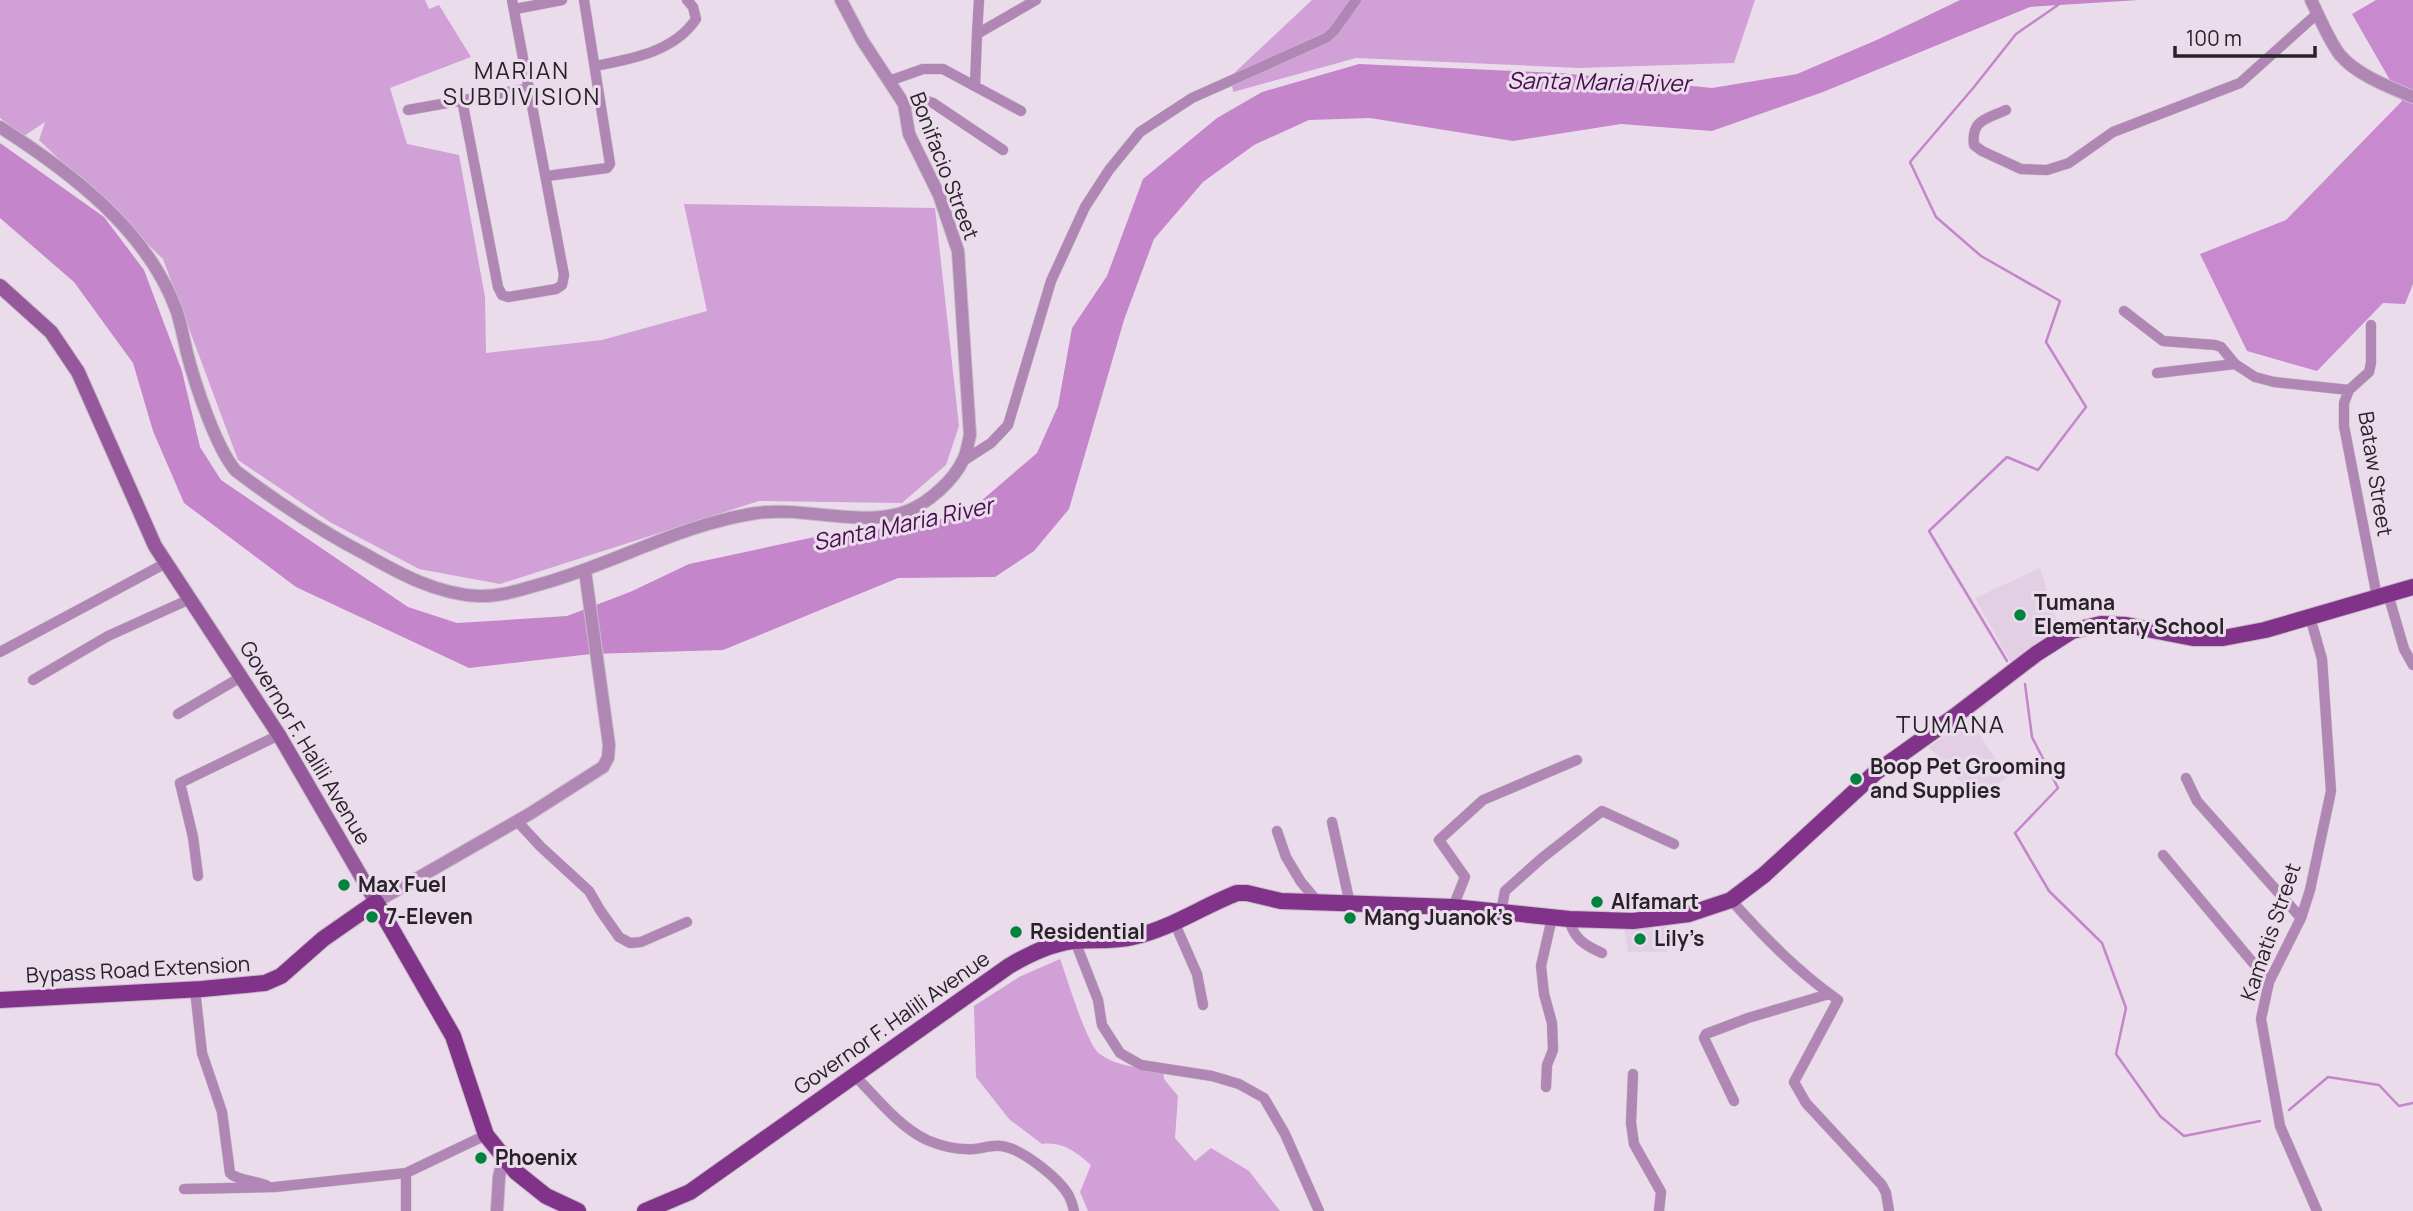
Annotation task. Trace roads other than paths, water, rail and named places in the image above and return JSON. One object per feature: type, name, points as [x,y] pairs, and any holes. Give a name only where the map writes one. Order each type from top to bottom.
[{"type":"main road","name":"Governor F. Halili Avenue","points":[[0,286],[51,332],[78,372],[155,546],[279,735],[453,1036],[486,1135],[516,1172],[546,1196],[578,1211]]},
{"type":"main road","name":"Governor F. Halili Avenue","points":[[645,1211],[690,1192],[1009,966],[1045,947],[1075,941],[1133,937],[1175,924],[1237,893],[1281,901],[1453,908],[1560,918],[1633,921],[1689,914],[1731,900],[1763,875],[1875,773],[2036,654],[2073,631],[2101,624],[2126,625],[2193,638],[2222,638],[2265,630],[2413,587]]},
{"type":"main road","name":"Bypass Road Extension","points":[[0,1000],[265,984],[281,976],[323,939],[376,902]]},
{"type":"street","points":[[462,100],[498,287],[502,295],[508,297],[556,289],[564,281],[547,176],[513,4],[562,0]]},
{"type":"street","points":[[547,176],[607,167],[610,164],[584,0]]},
{"type":"street","name":"Bonifacio Street","points":[[841,0],[904,104],[909,134],[939,195],[958,251],[970,435],[963,461]]},
{"type":"street","points":[[975,86],[979,0]]},
{"type":"street","points":[[977,34],[1037,0]]},
{"type":"street","points":[[0,127],[35,150],[85,190],[130,232],[158,271],[177,313],[188,358],[227,460],[236,471],[315,527],[398,573],[427,586],[456,593],[479,596],[504,594],[585,571],[679,532],[754,513],[795,510],[857,517],[888,516],[909,510],[933,497],[963,461],[991,443],[1008,425],[1051,281],[1085,207],[1109,170],[1140,132],[1192,98],[1326,38],[1356,0]]},
{"type":"street","points":[[2311,0],[2340,54],[2349,64],[2413,97]]},
{"type":"street","points":[[595,66],[641,57],[664,46],[691,26],[696,19],[688,1]]},
{"type":"street","points":[[2006,110],[1976,126],[1972,132],[1974,145],[2021,169],[2047,170],[2068,163],[2113,132],[2240,83],[2318,13]]},
{"type":"street","points":[[889,81],[923,69],[943,69],[1021,111]]},
{"type":"street","points":[[408,110],[530,88]]},
{"type":"street","points":[[904,104],[927,101],[933,103],[1003,150]]},
{"type":"street","points":[[2124,311],[2164,341],[2221,347],[2235,363],[2255,377],[2274,382],[2349,390]]},
{"type":"street","name":"Bataw Street","points":[[2371,325],[2369,372],[2349,390],[2344,403],[2344,426],[2382,596],[2413,665]]},
{"type":"street","points":[[2157,373],[2235,363]]},
{"type":"street","points":[[0,652],[166,563]]},
{"type":"street","name":"Bypass Road Extension","points":[[376,902],[517,821],[603,767],[608,758],[609,745],[585,571]]},
{"type":"street","points":[[33,680],[108,636],[190,599]]},
{"type":"street","name":"Kamatis Street","points":[[2310,617],[2322,659],[2331,791],[2310,890],[2301,918],[2269,982],[2261,1019],[2280,1126],[2317,1211]]},
{"type":"street","points":[[178,714],[241,677]]},
{"type":"street","points":[[198,876],[193,837],[180,783],[279,735]]},
{"type":"street","points":[[1453,908],[1465,877],[1439,840],[1483,800],[1577,760]]},
{"type":"street","points":[[2186,778],[2197,801],[2301,918]]},
{"type":"street","points":[[1501,911],[1504,891],[1602,811],[1674,844]]},
{"type":"street","points":[[517,821],[589,891],[619,937],[630,943],[641,942],[687,922]]},
{"type":"street","points":[[1332,822],[1350,904]]},
{"type":"street","points":[[1277,831],[1286,857],[1301,882],[1318,902]]},
{"type":"street","points":[[2163,855],[2269,982]]},
{"type":"street","points":[[1731,900],[1772,945],[1834,997]]},
{"type":"street","points":[[1560,918],[1586,946],[1602,953]]},
{"type":"street","points":[[1546,1087],[1547,1065],[1553,1050],[1552,1023],[1544,994],[1541,966],[1560,918]]},
{"type":"street","points":[[1175,924],[1197,974],[1203,1005]]},
{"type":"street","points":[[1075,941],[1098,1000],[1102,1025],[1120,1053],[1142,1065],[1212,1076],[1239,1084],[1264,1098],[1285,1133],[1319,1211]]},
{"type":"street","points":[[195,990],[201,1053],[222,1112],[230,1173],[235,1178],[269,1186]]},
{"type":"street","points":[[1734,1101],[1707,1046],[1704,1038],[1706,1034],[1748,1018],[1834,997]]},
{"type":"street","points":[[1834,997],[1794,1082],[1806,1103],[1882,1185],[1889,1211]]},
{"type":"street","points":[[1633,1074],[1631,1123],[1634,1144],[1661,1192],[1659,1211]]},
{"type":"street","points":[[855,1076],[924,1139],[951,1149],[999,1145],[1014,1149],[1055,1179],[1069,1195],[1074,1211]]},
{"type":"street","points":[[184,1189],[269,1186],[406,1173],[486,1135]]},
{"type":"street","points":[[497,1211],[503,1159]]},
{"type":"street","points":[[406,1173],[406,1211]]},
{"type":"water","name":"Santa Maria River","points":[[1960,0],[2139,0],[2030,7],[1823,92],[1712,131],[1621,124],[1513,141],[1370,118],[1309,120],[1254,145],[1203,182],[1154,239],[1124,320],[1069,509],[1034,551],[995,577],[898,578],[723,650],[591,654],[469,668],[296,587],[184,503],[153,431],[133,363],[74,282],[0,218],[0,143],[104,217],[144,270],[182,371],[200,447],[221,480],[408,607],[457,623],[567,616],[630,592],[689,564],[843,531],[920,526],[973,508],[1037,453],[1058,406],[1072,328],[1107,276],[1143,179],[1217,118],[1262,92],[1359,64],[1560,73],[1712,88],[1797,74]]},
{"type":"waterway","points":[[2007,661],[1929,531],[2007,457],[2038,470],[2086,407],[2046,342],[2060,301],[1981,256],[1936,217],[1910,162],[2016,34],[2058,5]]},
{"type":"waterway","points":[[2025,684],[2032,737],[2058,788],[2015,833],[2049,891],[2102,943],[2126,1008],[2116,1054],[2160,1116],[2184,1136],[2260,1121]]},
{"type":"waterway","points":[[2289,1110],[2328,1077],[2379,1085],[2399,1106],[2413,1103]]},
{"type":"place","name":"Tumana Elementary School","points":[[2020,615]]},
{"type":"place","name":"Boop Pet Grooming and Supplies","points":[[1856,779]]},
{"type":"place","name":"Max Fuel","points":[[344,885]]},
{"type":"place","name":"Alfamart","points":[[1597,902]]},
{"type":"place","name":"7-Eleven","points":[[372,917]]},
{"type":"place","name":"Mang Juanok’s","points":[[1350,918]]},
{"type":"place","name":"Residential","points":[[1016,932]]},
{"type":"place","name":"Lily’s","points":[[1640,939]]},
{"type":"place","name":"Phoenix","points":[[481,1158]]},
{"type":"district","name":"MARIAN SUBDIVISION","points":[[522,84]]},
{"type":"district","name":"TUMANA","points":[[1951,725]]}]
